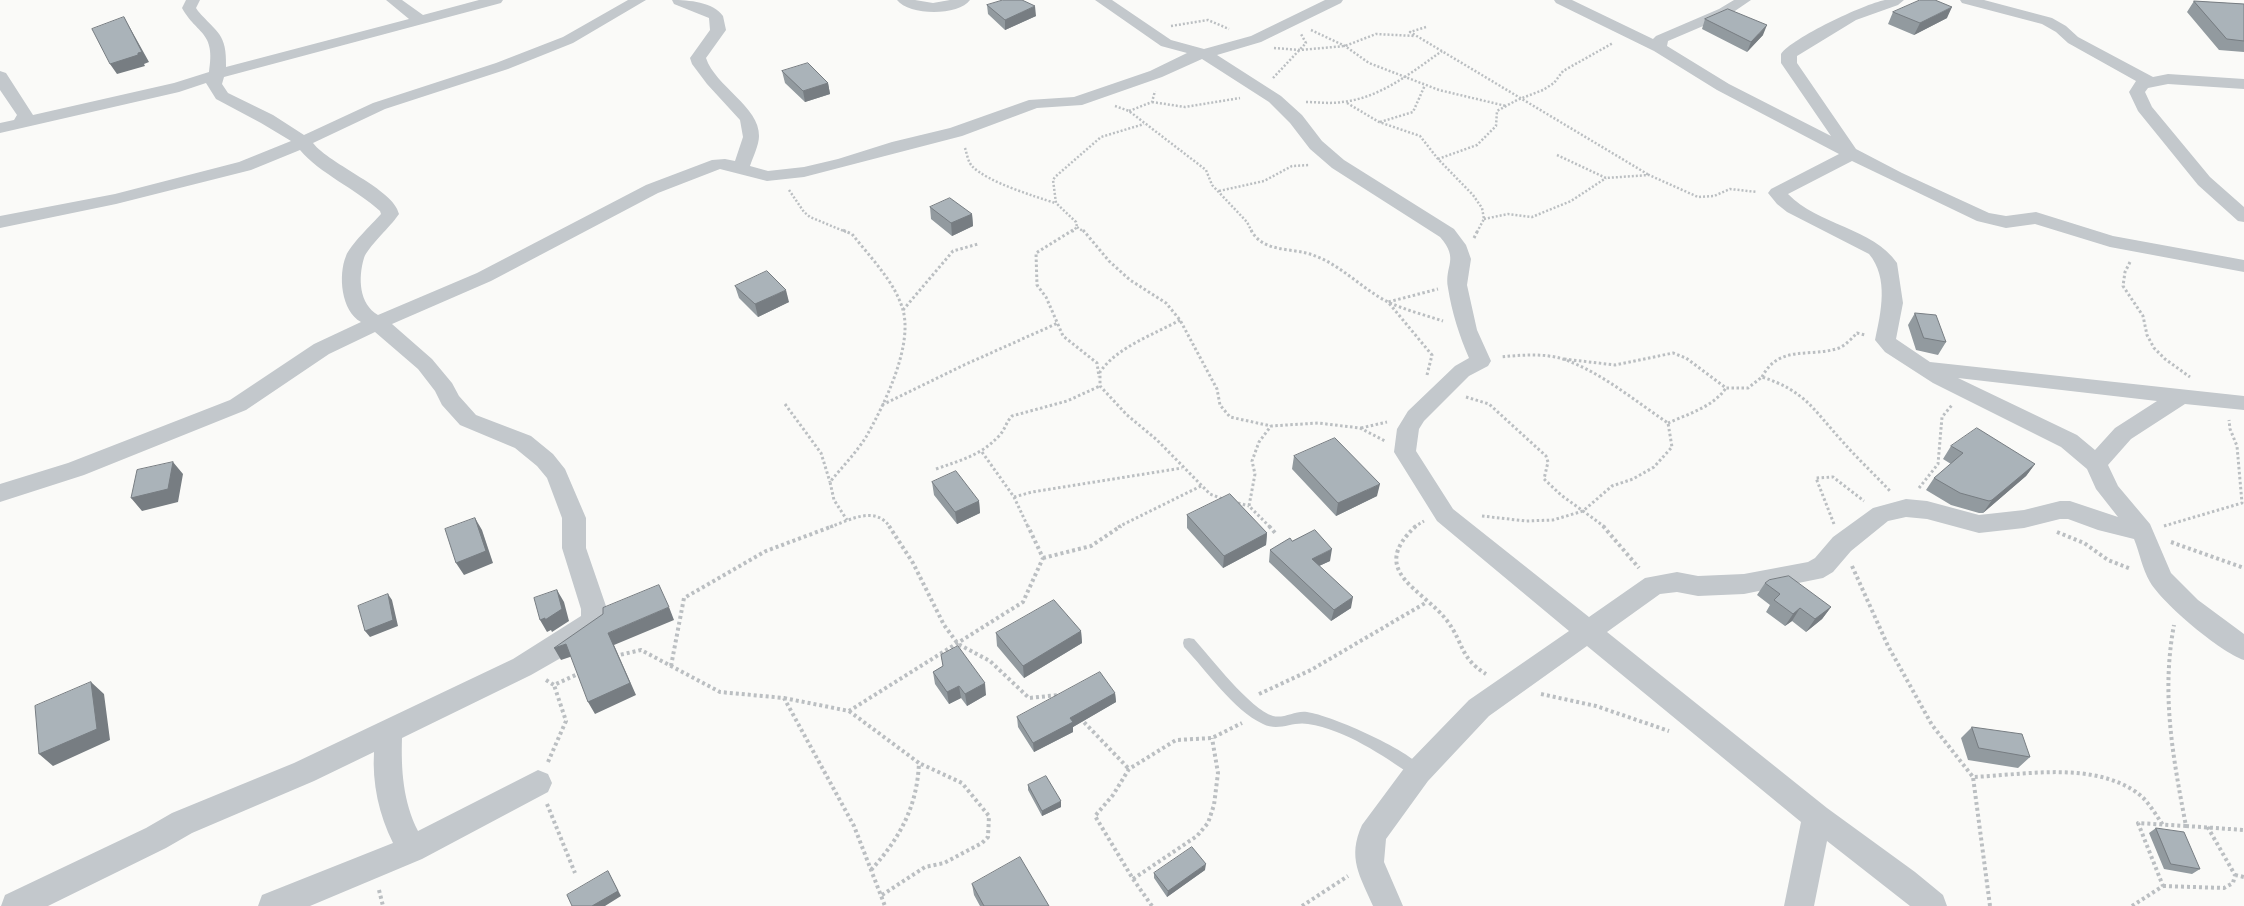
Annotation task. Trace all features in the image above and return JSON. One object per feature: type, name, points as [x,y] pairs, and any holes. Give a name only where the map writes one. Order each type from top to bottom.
[{"type":"street","points":[[16,906],[156,838],[182,823],[304,772],[522,667],[550,651],[594,621],[594,609],[574,548],[574,518],[557,475],[545,460],[523,442],[468,420],[450,400],[444,388],[425,364],[379,324],[365,316],[354,302],[352,276],[355,256],[390,214],[389,209],[371,193],[320,159],[307,148],[303,141],[267,118],[222,96],[214,84],[218,74],[216,38],[205,25],[194,17],[189,8],[193,0]]},
{"type":"street","points":[[393,0],[420,20]]},
{"type":"street","points":[[0,128],[178,87],[218,74],[496,0]]},
{"type":"street","points":[[0,222],[116,199],[229,172],[274,155],[379,106],[502,66],[568,40],[639,0]]},
{"type":"street","points":[[675,0],[719,0]]},
{"type":"street","points":[[675,0],[708,11],[716,16],[718,30],[698,58],[700,64],[713,81],[748,119],[751,137],[741,168]]},
{"type":"street","points":[[904,0],[916,7],[931,9],[963,0]]},
{"type":"street","points":[[1102,0],[1166,43],[1203,53],[1244,78],[1274,99],[1296,119],[1316,145],[1332,159],[1447,233],[1457,245],[1461,259],[1457,285],[1467,330],[1481,361],[1462,371],[1416,416],[1408,429],[1405,452],[1444,515],[1817,817],[1851,839],[1932,906]]},
{"type":"street","points":[[0,493],[76,469],[238,405],[257,395],[310,354],[484,277],[665,183],[718,164],[741,168],[767,176],[804,172],[956,132],[1035,103],[1076,102],[1156,74],[1187,58],[1256,39],[1336,0]]},
{"type":"street","points":[[1561,0],[1659,48],[1723,87],[1896,177],[1984,217],[2006,222],[2036,218],[2092,236],[2138,247],[2244,266]]},
{"type":"street","points":[[1659,48],[1661,39],[1724,12],[1744,0]]},
{"type":"street","points":[[1852,154],[1789,63],[1789,54],[1843,21],[1861,12],[1882,7],[1897,0]]},
{"type":"street","points":[[1967,0],[2034,17],[2055,25],[2073,40],[2148,81]]},
{"type":"street","points":[[0,76],[4,86],[20,105],[25,115],[21,122]]},
{"type":"street","points":[[2244,84],[2179,80],[2148,81],[2142,84],[2137,92],[2144,108],[2204,181],[2244,217]]},
{"type":"street","points":[[1852,154],[1778,193],[1780,198],[1820,223],[1876,250],[1884,256],[1888,263],[1893,303],[1885,340],[1922,367],[1963,390],[2069,441],[2097,465]]},
{"type":"street","points":[[1922,367],[2234,402]]},
{"type":"street","points":[[2182,396],[2138,424],[2108,447],[2097,465],[2098,473],[2143,532],[2156,570],[2163,581],[2183,601],[2244,649]]},
{"type":"street","points":[[1388,906],[1369,862],[1372,835],[1418,772],[1479,708],[1507,686],[1654,585],[1677,582],[1698,586],[1744,584],[1814,571],[1824,565],[1842,544],[1881,514],[1917,509],[1979,524],[2024,519],[2060,510],[2070,510],[2098,521],[2143,532]]},
{"type":"street","points":[[389,732],[387,772],[398,822],[412,849]]},
{"type":"street","points":[[273,906],[412,849],[538,783]]},
{"type":"street","points":[[1799,906],[1817,817]]},
{"type":"lane","points":[[1188,642],[1244,701],[1267,720],[1274,722],[1299,717],[1309,718],[1351,732],[1391,752],[1418,772]]},
{"type":"path","points":[[1297,19],[1317,34],[1345,46],[1369,63],[1440,90],[1506,106]]},
{"type":"path","points":[[1274,99],[1273,76],[1306,43],[1297,19]]},
{"type":"path","points":[[1426,27],[1410,32],[1649,175],[1686,194],[1698,197],[1714,196],[1730,189],[1741,189],[1780,198]]},
{"type":"path","points":[[1438,159],[1477,145],[1496,126],[1497,112],[1521,98],[1543,90],[1554,83],[1562,71],[1604,46],[1620,42]]},
{"type":"path","points":[[1152,102],[1185,107],[1249,97],[1346,102],[1378,91],[1405,76],[1442,51]]},
{"type":"path","points":[[1379,122],[1413,112],[1425,85]]},
{"type":"path","points":[[1089,97],[1129,111],[1206,170],[1212,184],[1247,222],[1256,239],[1271,247],[1307,253],[1344,271],[1388,302],[1432,355],[1417,404],[1416,416]]},
{"type":"path","points":[[1346,102],[1379,122],[1420,136],[1438,159],[1473,195],[1482,208],[1484,218],[1461,259]]},
{"type":"path","points":[[1056,203],[1053,180],[1070,162],[1101,137],[1144,124]]},
{"type":"path","points":[[956,132],[972,166],[1010,187],[1056,203],[1130,280],[1166,303],[1180,320],[1217,389],[1220,405],[1230,417],[1271,426],[1318,423],[1360,428],[1405,452]]},
{"type":"path","points":[[1557,155],[1606,178],[1649,175]]},
{"type":"path","points":[[1218,191],[1264,181],[1292,166],[1319,165],[1332,159]]},
{"type":"path","points":[[767,176],[783,184],[793,193],[804,212],[810,217],[852,234],[891,285],[903,310],[906,334],[901,357],[882,405],[865,438],[830,482]]},
{"type":"path","points":[[1484,218],[1508,214],[1532,217],[1571,201],[1606,178]]},
{"type":"path","points":[[1078,227],[1073,232],[1041,248],[1036,253],[1038,284],[1063,336],[1097,363],[1100,386],[1127,415],[1157,440],[1182,468],[1204,485],[1210,494],[1249,506],[1278,535]]},
{"type":"path","points":[[903,310],[953,251],[978,244]]},
{"type":"path","points":[[2138,247],[2122,275],[2122,285],[2145,318],[2146,335],[2153,348],[2162,357],[2234,402],[2230,429],[2237,446],[2243,503],[2143,532]]},
{"type":"path","points":[[1388,302],[1457,285]]},
{"type":"path","points":[[1388,302],[1467,330]]},
{"type":"path","points":[[1099,376],[1102,368],[1119,354],[1180,320]]},
{"type":"path","points":[[882,405],[964,365],[1058,323]]},
{"type":"path","points":[[1481,361],[1515,355],[1615,365],[1673,353],[1686,358],[1726,388],[1748,388],[1762,377],[1768,366],[1792,354],[1841,348],[1857,333],[1885,340]]},
{"type":"path","points":[[1562,359],[1613,385],[1668,423],[1672,447],[1654,467],[1633,479],[1612,486],[1583,511],[1554,520],[1526,521],[1499,516],[1444,515],[1420,523],[1395,552],[1395,566],[1403,578],[1448,621],[1463,654],[1475,668],[1507,686],[1596,706],[1670,731]]},
{"type":"path","points":[[1762,377],[1774,381],[1806,398],[1840,438],[1917,509]]},
{"type":"path","points":[[936,469],[982,452],[1001,434],[1012,416],[1067,401],[1100,386]]},
{"type":"path","points":[[1668,423],[1715,400],[1724,393],[1726,388]]},
{"type":"path","points":[[1441,390],[1489,404],[1546,456],[1548,462],[1544,479],[1550,486],[1608,530],[1654,585]]},
{"type":"path","points":[[1917,509],[1918,487],[1938,464],[1942,417],[1963,390]]},
{"type":"path","points":[[785,404],[821,453],[834,500],[846,520]]},
{"type":"path","points":[[1249,506],[1255,474],[1252,461],[1259,442],[1271,426]]},
{"type":"path","points":[[849,712],[1023,602],[1043,558],[1014,497],[982,452]]},
{"type":"path","points":[[1014,497],[1032,492],[1059,490],[1182,468]]},
{"type":"path","points":[[1881,514],[1833,477],[1816,478],[1842,544],[1888,646],[1932,725],[1973,777],[1990,906]]},
{"type":"path","points":[[1043,558],[1091,546],[1117,528],[1204,485]]},
{"type":"path","points":[[672,666],[684,598],[766,550],[846,520],[864,515],[878,516],[887,523],[913,562],[944,625],[958,644],[990,660],[1029,698],[1059,695],[1065,702]]},
{"type":"path","points":[[2024,519],[2084,543],[2108,560],[2163,581]]},
{"type":"path","points":[[2183,601],[2167,651],[2167,721],[2186,826]]},
{"type":"path","points":[[1244,701],[1311,670],[1427,602]]},
{"type":"path","points":[[610,659],[641,650],[720,692],[784,698],[849,712],[919,763],[962,783],[989,816],[988,837],[982,843],[944,863],[925,867],[882,895]]},
{"type":"path","points":[[522,667],[554,685],[566,721],[538,783],[575,873]]},
{"type":"path","points":[[554,685],[586,670]]},
{"type":"path","points":[[784,698],[854,826],[885,906]]},
{"type":"path","points":[[1078,715],[1129,769]]},
{"type":"path","points":[[1152,906],[1133,879],[1095,816],[1113,795],[1129,769],[1176,740],[1212,738],[1245,722],[1267,720]]},
{"type":"path","points":[[1133,879],[1197,836],[1208,823],[1214,805],[1218,773],[1212,738]]},
{"type":"path","points":[[871,870],[903,831],[914,805],[919,763]]},
{"type":"path","points":[[1973,777],[2083,774],[2102,778],[2123,785],[2136,793],[2148,803],[2163,826]]},
{"type":"path","points":[[2163,886],[2138,823],[2163,826],[2207,826],[2244,830]]},
{"type":"path","points":[[2132,906],[2163,886],[2224,888],[2233,883],[2235,875],[2207,826]]},
{"type":"path","points":[[1302,906],[1369,862]]},
{"type":"path","points":[[2235,875],[2244,877]]},
{"type":"building","points":[[1003,0],[1022,0],[1035,6],[1005,20],[987,5]]},
{"type":"building","points":[[1920,0],[1935,0],[1952,7],[1920,23],[1893,12]]},
{"type":"building","points":[[2194,1],[2244,4],[2244,41],[2227,39]]},
{"type":"building","points":[[1728,9],[1767,25],[1751,42],[1705,19]]},
{"type":"building","points":[[124,17],[142,52],[110,64],[92,29]]},
{"type":"building","points":[[808,63],[828,83],[803,91],[782,71]]},
{"type":"building","points":[[950,198],[972,214],[951,223],[930,207]]},
{"type":"building","points":[[767,271],[786,290],[755,304],[735,286]]},
{"type":"building","points":[[1915,313],[1936,315],[1946,342],[1924,338]]},
{"type":"building","points":[[1977,428],[2035,464],[1989,501],[1960,493],[1934,478],[1963,453],[1951,446]]},
{"type":"building","points":[[1335,438],[1380,484],[1338,503],[1294,456]]},
{"type":"building","points":[[173,462],[168,489],[131,498],[137,470]]},
{"type":"building","points":[[956,471],[979,501],[955,512],[932,482]]},
{"type":"building","points":[[1230,494],[1267,533],[1224,556],[1187,515]]},
{"type":"building","points":[[475,518],[486,551],[456,563],[445,529]]},
{"type":"building","points":[[1315,530],[1332,549],[1312,559],[1353,597],[1334,610],[1270,550],[1290,538],[1292,541]]},
{"type":"building","points":[[1789,576],[1831,607],[1815,619],[1800,608],[1793,614],[1774,600],[1780,594],[1765,583],[1769,580]]},
{"type":"building","points":[[659,585],[669,607],[608,633],[630,683],[588,702],[566,644],[554,648],[603,614],[603,608]]},
{"type":"building","points":[[557,590],[562,609],[545,620],[545,618],[540,620],[534,598]]},
{"type":"building","points":[[388,594],[393,620],[365,631],[358,606]]},
{"type":"building","points":[[1054,600],[1081,631],[1023,666],[996,633]]},
{"type":"building","points":[[958,646],[985,683],[965,694],[959,686],[947,692],[933,672],[943,666],[941,655]]},
{"type":"building","points":[[1100,672],[1115,693],[1070,718],[1073,722],[1033,743],[1017,717]]},
{"type":"building","points":[[91,682],[97,729],[39,754],[35,706]]},
{"type":"building","points":[[1972,727],[2022,734],[2030,757],[1979,748]]},
{"type":"building","points":[[1046,776],[1061,801],[1042,811],[1028,785]]},
{"type":"building","points":[[2156,828],[2184,832],[2200,869],[2171,864]]},
{"type":"building","points":[[1192,847],[1206,864],[1168,891],[1154,873]]},
{"type":"building","points":[[1020,857],[1049,906],[984,906],[972,884]]},
{"type":"building","points":[[608,871],[618,891],[592,906],[572,906],[567,895]]}]
